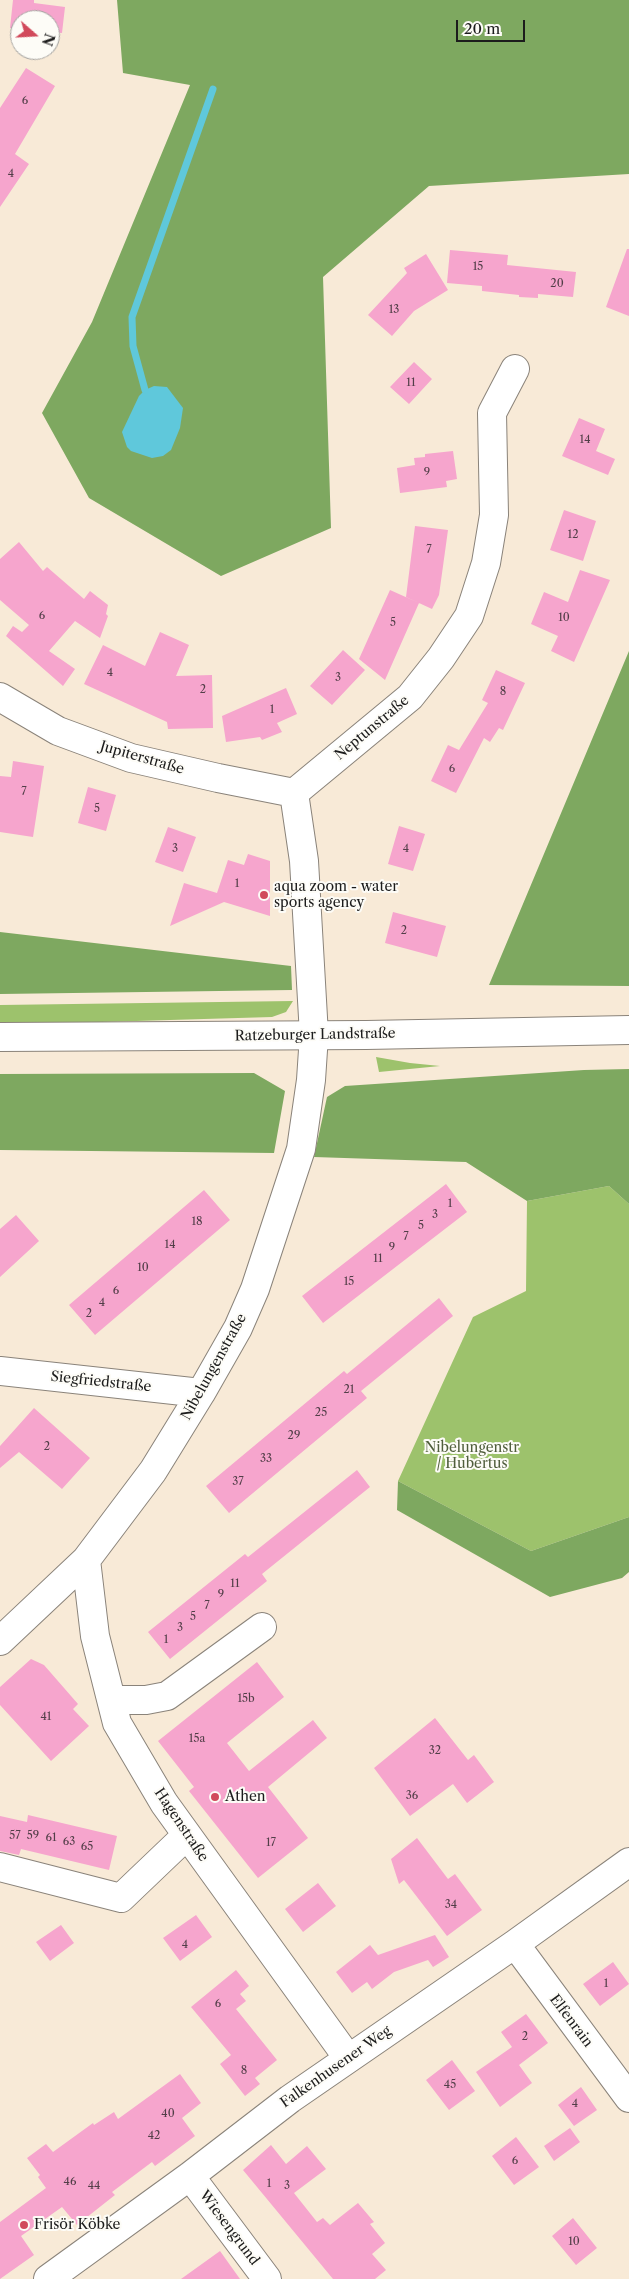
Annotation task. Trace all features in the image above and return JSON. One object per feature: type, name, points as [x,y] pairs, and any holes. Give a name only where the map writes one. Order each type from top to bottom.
[{"type":"street","name":"Neptunstraße","points":[[294,792],[410,698],[441,658],[469,616],[486,563],[494,515],[492,413],[515,369]]},
{"type":"street","name":"Jupiterstraße","points":[[0,697],[58,731],[131,758],[218,778],[294,792]]},
{"type":"street","points":[[294,792],[304,860],[314,1035]]},
{"type":"street","name":"Ratzeburger Landstraße","points":[[0,1037],[629,1030]]},
{"type":"street","name":"Nibelungenstraße","points":[[0,1641],[86,1560],[153,1471],[238,1328],[255,1289],[301,1149],[311,1080],[314,1035]]},
{"type":"street","name":"Siegfriedstraße","points":[[0,1371],[201,1393]]},
{"type":"street","name":"Hagenstraße","points":[[86,1560],[95,1636],[117,1723],[164,1803],[348,2058]]},
{"type":"street","points":[[112,1700],[146,1700],[167,1696],[262,1627]]},
{"type":"street","points":[[0,1867],[121,1898],[187,1835]]},
{"type":"street","name":"Falkenhusener Weg","points":[[48,2279],[190,2176],[290,2099],[629,1862]]},
{"type":"street","name":"Elfenrain","points":[[514,1944],[629,2098]]},
{"type":"street","name":"Wiesengrund","points":[[190,2176],[267,2279]]},
{"type":"green space","points":[[117,0],[629,0],[629,174],[429,186],[323,277],[331,528],[221,576],[89,498],[42,413],[92,322],[190,85],[123,73]]},
{"type":"green space","points":[[629,651],[629,986],[489,985]]},
{"type":"green space","points":[[0,932],[291,966],[292,990],[0,994]]},
{"type":"green space","points":[[293,1001],[286,1012],[272,1017],[0,1025],[0,1005]]},
{"type":"green space","points":[[376,1057],[410,1063],[440,1066],[379,1072]]},
{"type":"green space","points":[[629,1069],[629,1204],[609,1186],[527,1201],[466,1162],[314,1157],[327,1097],[345,1086],[584,1070]]},
{"type":"green space","points":[[254,1073],[285,1091],[274,1153],[0,1150],[0,1074]]},
{"type":"green space","name":"Nibelungenstr / Hubertus","points":[[609,1186],[629,1204],[629,1517],[531,1551],[398,1481],[473,1317],[526,1291],[527,1201]]},
{"type":"green space","points":[[398,1481],[531,1551],[629,1517],[629,1572],[622,1578],[550,1597],[397,1510]]},
{"type":"water","points":[[154,386],[167,387],[183,408],[180,428],[171,450],[163,456],[152,458],[131,451],[127,447],[122,432],[139,396],[145,390]]},
{"type":"building","points":[[13,0],[34,0],[34,3],[65,7],[62,33],[60,33],[60,10],[12,10]]},
{"type":"building","points":[[26,68],[55,86],[15,154],[29,164],[0,207],[0,108]]},
{"type":"building","points":[[627,249],[629,249],[629,316],[606,307]]},
{"type":"building","points":[[450,250],[508,255],[507,265],[576,272],[573,297],[538,294],[538,298],[519,297],[519,295],[482,291],[482,286],[447,283]]},
{"type":"building","points":[[426,254],[448,290],[414,311],[392,336],[368,315],[407,273],[404,268]]},
{"type":"building","points":[[414,362],[432,379],[409,404],[390,387]]},
{"type":"building","points":[[579,418],[605,429],[596,451],[615,459],[608,475],[562,456]]},
{"type":"building","points":[[453,451],[457,479],[446,481],[447,487],[400,493],[397,468],[415,465],[414,458],[425,457],[425,454]]},
{"type":"building","points":[[564,510],[596,521],[583,561],[550,550]]},
{"type":"building","points":[[415,526],[448,530],[439,595],[432,609],[406,597]]},
{"type":"building","points":[[19,542],[43,571],[47,567],[84,599],[90,591],[108,605],[106,614],[108,616],[100,638],[75,621],[49,651],[75,669],[63,686],[6,636],[13,626],[22,632],[29,625],[0,600],[0,559]]},
{"type":"building","points":[[580,570],[610,580],[574,662],[551,651],[558,636],[531,624],[544,592],[568,602]]},
{"type":"building","points":[[390,590],[419,603],[385,680],[359,659]]},
{"type":"building","points":[[160,632],[189,645],[176,676],[212,675],[213,728],[168,729],[167,722],[84,684],[103,645],[145,666]]},
{"type":"building","points":[[343,650],[365,670],[332,705],[310,686]]},
{"type":"building","points":[[496,670],[525,683],[503,730],[499,728],[490,742],[484,738],[456,793],[431,781],[448,745],[459,750],[488,703],[482,700]]},
{"type":"building","points":[[286,688],[297,714],[277,723],[282,732],[262,740],[260,737],[226,742],[222,716]]},
{"type":"building","points":[[13,761],[44,766],[33,837],[0,832],[0,776],[11,777]]},
{"type":"building","points":[[88,787],[116,795],[106,831],[78,823]]},
{"type":"building","points":[[399,826],[425,834],[413,871],[388,864]]},
{"type":"building","points":[[168,827],[196,837],[183,872],[155,862]]},
{"type":"building","points":[[248,854],[270,861],[270,916],[224,902],[170,926],[184,883],[217,893],[228,860],[244,865]]},
{"type":"building","points":[[393,912],[446,926],[437,957],[385,943]]},
{"type":"building","points":[[446,1184],[467,1212],[323,1323],[302,1296]]},
{"type":"building","points":[[204,1190],[230,1220],[95,1335],[69,1305]]},
{"type":"building","points":[[16,1215],[39,1241],[0,1277],[0,1229]]},
{"type":"building","points":[[439,1298],[453,1316],[361,1391],[367,1398],[229,1513],[206,1486],[344,1371],[347,1374]]},
{"type":"building","points":[[34,1408],[90,1458],[62,1489],[19,1452],[0,1468],[0,1446]]},
{"type":"building","points":[[357,1470],[370,1487],[262,1574],[267,1581],[170,1659],[148,1632],[245,1554],[248,1557]]},
{"type":"building","points":[[31,1659],[44,1665],[78,1704],[73,1709],[89,1726],[51,1761],[0,1705],[0,1687]]},
{"type":"building","points":[[257,1662],[284,1697],[227,1743],[249,1771],[313,1720],[327,1738],[268,1787],[308,1838],[258,1878],[189,1791],[194,1787],[158,1741]]},
{"type":"building","points":[[435,1718],[468,1760],[474,1755],[494,1782],[467,1803],[453,1784],[410,1816],[374,1768]]},
{"type":"building","points":[[28,1815],[117,1836],[109,1870],[21,1849],[19,1855],[0,1851],[0,1816],[27,1822]]},
{"type":"building","points":[[417,1838],[448,1879],[455,1874],[482,1910],[447,1936],[404,1880],[399,1884],[391,1859]]},
{"type":"building","points":[[318,1883],[336,1906],[303,1932],[285,1909]]},
{"type":"building","points":[[196,1915],[212,1937],[180,1961],[163,1938]]},
{"type":"building","points":[[61,1925],[74,1943],[50,1961],[36,1942]]},
{"type":"building","points":[[435,1935],[449,1957],[433,1967],[428,1960],[394,1972],[372,1989],[367,1982],[352,1993],[336,1972],[370,1945],[378,1955]]},
{"type":"building","points":[[613,1962],[629,1984],[600,2006],[583,1984]]},
{"type":"building","points":[[236,1970],[249,1986],[240,1994],[246,2001],[236,2009],[277,2060],[255,2078],[260,2084],[245,2096],[220,2064],[231,2055],[191,2007]]},
{"type":"building","points":[[526,2014],[548,2043],[519,2065],[532,2083],[500,2107],[476,2072],[512,2047],[501,2032]]},
{"type":"building","points":[[452,2060],[475,2091],[449,2110],[426,2080]]},
{"type":"building","points":[[180,2074],[201,2103],[182,2118],[195,2136],[155,2166],[152,2162],[112,2192],[115,2195],[77,2225],[62,2207],[21,2236],[34,2255],[0,2279],[0,2222],[46,2188],[38,2177],[40,2175],[27,2158],[46,2144],[53,2152],[93,2123],[94,2125],[114,2112],[118,2119]]},
{"type":"building","points":[[581,2087],[597,2110],[574,2126],[558,2105]]},
{"type":"building","points":[[570,2128],[580,2142],[554,2161],[544,2146]]},
{"type":"building","points":[[516,2137],[539,2167],[514,2185],[492,2156]]},
{"type":"building","points":[[271,2145],[286,2164],[307,2146],[326,2169],[294,2193],[317,2222],[323,2218],[330,2225],[358,2203],[374,2222],[370,2224],[385,2243],[372,2254],[386,2270],[375,2279],[333,2279],[243,2170]]},
{"type":"building","points":[[573,2218],[597,2248],[576,2265],[552,2236]]},
{"type":"building","points":[[220,2251],[240,2279],[181,2279]]},
{"type":"waterway","points":[[145,390],[133,346],[132,317],[213,89]]},
{"type":"place","name":"aqua zoom - water sports agency","points":[[264,895]]},
{"type":"place","name":"Athen","points":[[215,1797]]},
{"type":"place","name":"Frisör Köbke","points":[[24,2225]]}]
